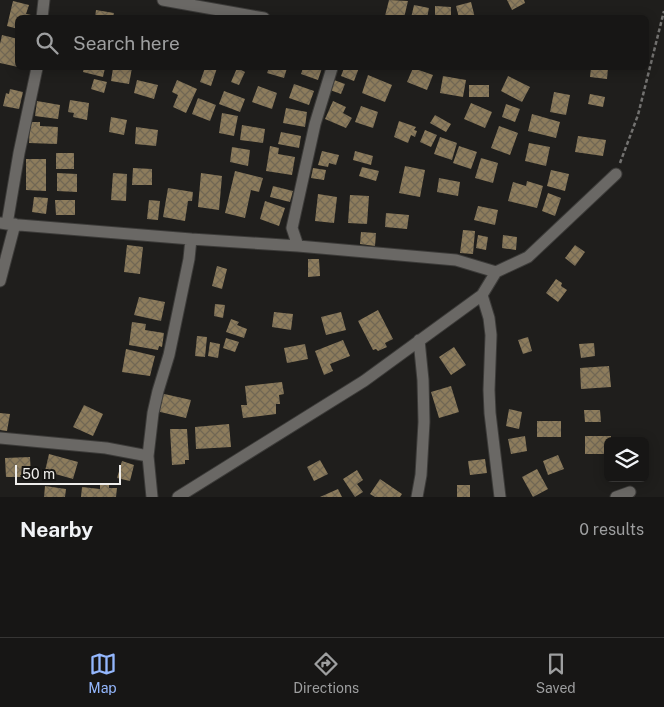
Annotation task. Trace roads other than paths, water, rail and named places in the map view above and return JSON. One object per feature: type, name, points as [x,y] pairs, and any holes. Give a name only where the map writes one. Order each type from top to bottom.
[{"type":"street","points":[[42,15],[44,0]]},
{"type":"street","points":[[163,0],[247,15]]},
{"type":"street","points":[[0,281],[19,153],[37,70]]},
{"type":"street","points":[[298,246],[292,228],[315,124],[331,70]]},
{"type":"street","points":[[178,497],[364,382],[482,295],[496,272],[528,257],[616,174]]},
{"type":"street","points":[[7,224],[456,260],[496,272]]},
{"type":"street","points":[[152,497],[148,456],[153,413],[170,355],[189,259],[191,239]]},
{"type":"street","points":[[482,295],[489,318],[490,413],[500,497]]},
{"type":"street","points":[[417,497],[421,474],[424,422],[419,340]]},
{"type":"street","points":[[0,438],[106,448],[148,456]]},
{"type":"street","points":[[616,497],[630,492]]}]
